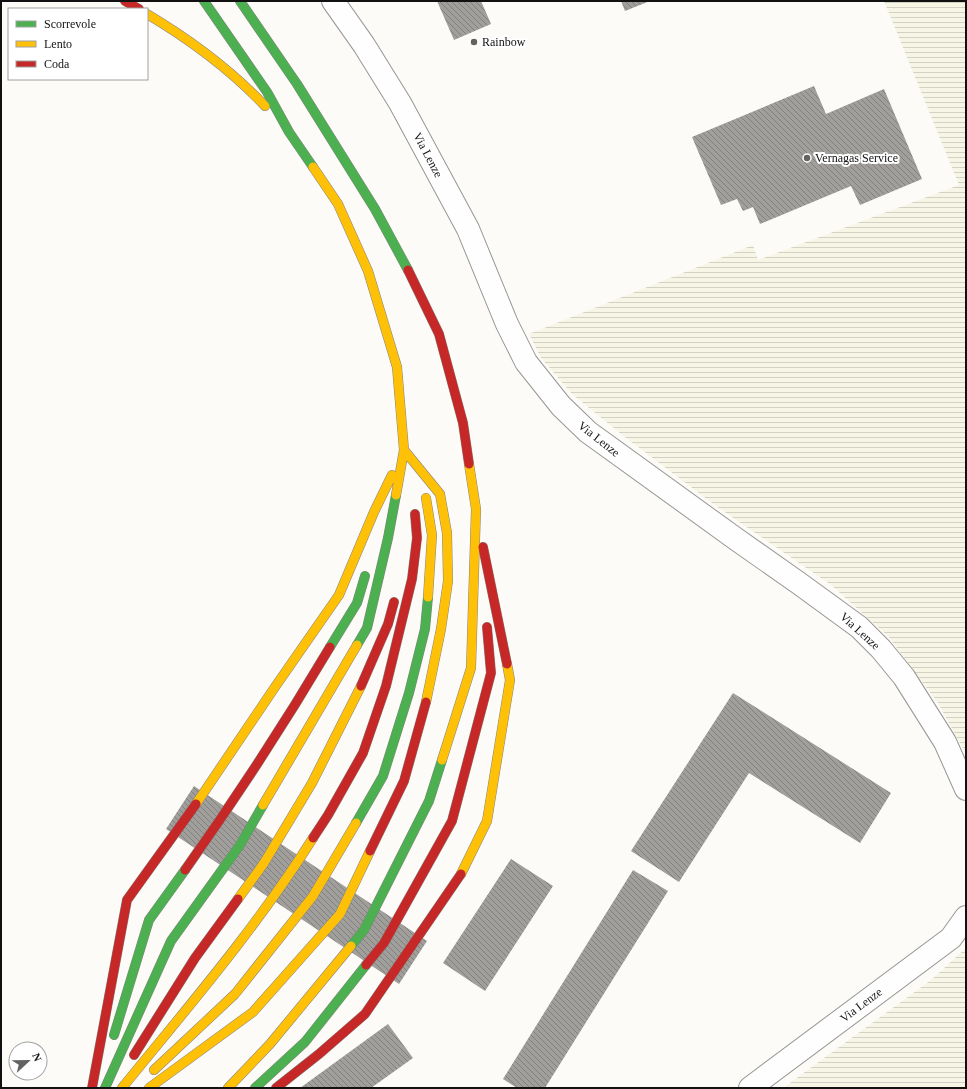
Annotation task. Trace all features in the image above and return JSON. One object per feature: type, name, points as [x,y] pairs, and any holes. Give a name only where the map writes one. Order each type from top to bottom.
[{"type":"highway","points":[[125,1],[137,8]]},
{"type":"highway","points":[[204,1],[267,92],[289,132],[338,204],[368,271],[397,367],[404,450],[406,498]]},
{"type":"highway","points":[[240,1],[297,84],[375,209],[406,265],[439,334],[463,423],[476,509],[510,680],[487,820],[463,870],[406,957],[365,1014],[319,1054],[276,1088]]},
{"type":"highway","points":[[148,15],[172,28],[207,54],[256,96],[289,132]]},
{"type":"highway","points":[[249,31],[297,84]]},
{"type":"highway","points":[[404,450],[408,471]]},
{"type":"highway","points":[[146,1078],[235,994],[313,896],[383,776],[409,693],[425,629],[430,581],[432,535],[426,497],[404,450]]},
{"type":"highway","points":[[381,524],[404,450]]},
{"type":"highway","points":[[92,1088],[127,900],[191,812],[339,595],[374,512],[404,450]]},
{"type":"highway","points":[[105,1088],[171,941],[240,845],[302,735],[367,628],[388,538],[404,450]]},
{"type":"highway","points":[[149,1088],[253,1012],[340,914],[404,782],[428,694],[442,629],[448,581],[448,533],[440,494],[404,450]]},
{"type":"highway","points":[[122,1088],[215,974],[288,878],[328,815],[363,753],[386,686],[404,620],[412,579],[417,538],[415,507]]},
{"type":"highway","points":[[476,509],[484,595]]},
{"type":"highway","points":[[228,1088],[270,1044],[364,930],[429,801],[471,668],[476,509]]},
{"type":"highway","points":[[111,1044],[149,920],[214,829],[296,705],[357,603],[368,567]]},
{"type":"highway","points":[[130,1062],[195,958],[264,863],[312,782],[358,690],[388,624],[395,596]]},
{"type":"highway","points":[[255,1088],[305,1042],[384,943],[452,820],[491,673],[486,618]]},
{"type":"highway","points":[[98,1088],[107,1059]]},
{"type":"highway","points":[[113,1088],[121,1075]]},
{"type":"street","name":"Via Lenze","points":[[333,1],[364,44],[400,103],[468,229],[507,324],[526,362],[561,406],[588,432],[859,627],[881,649],[904,677],[945,742],[966,789]]},
{"type":"street","name":"Via Lenze","points":[[750,1088],[951,938],[966,917]]},
{"type":"shaded area","points":[[884,1],[966,1],[966,754],[938,703],[888,636],[831,585],[716,506],[621,434],[572,394],[541,358],[529,334],[753,245],[758,260],[959,185]]},
{"type":"shaded area","points":[[966,948],[966,1088],[783,1088],[931,980]]},
{"type":"building","points":[[437,1],[481,1],[491,24],[454,40]]},
{"type":"building","points":[[621,1],[650,1],[625,11]]},
{"type":"building","name":"Vernagas Service","points":[[814,86],[826,114],[884,89],[922,179],[860,205],[851,186],[760,224],[753,207],[743,211],[737,199],[721,205],[692,137]]},
{"type":"building","points":[[733,693],[891,793],[860,843],[749,773],[679,882],[631,851]]},
{"type":"building","points":[[194,786],[427,941],[399,984],[166,829]]},
{"type":"building","points":[[511,859],[553,886],[485,991],[443,963]]},
{"type":"building","points":[[633,870],[668,891],[545,1088],[517,1088],[503,1079]]},
{"type":"building","points":[[388,1024],[413,1058],[371,1088],[300,1088]]},
{"type":"traffic: fast","points":[[204,1],[267,92],[289,132],[313,167]]},
{"type":"traffic: fast","points":[[240,1],[297,84],[375,209],[408,270]]},
{"type":"traffic: fast","points":[[357,645],[367,628],[388,538],[396,495]]},
{"type":"traffic: fast","points":[[330,647],[357,603],[365,576]]},
{"type":"traffic: fast","points":[[356,823],[383,776],[409,693],[425,629],[428,597]]},
{"type":"traffic: fast","points":[[351,946],[364,930],[429,801],[442,760]]},
{"type":"traffic: fast","points":[[105,1088],[171,941],[240,845],[263,805]]},
{"type":"traffic: fast","points":[[114,1035],[149,920],[185,870]]},
{"type":"traffic: fast","points":[[255,1088],[305,1042],[366,965]]},
{"type":"traffic: slow","points":[[148,15],[209,56],[238,80],[265,106]]},
{"type":"traffic: slow","points":[[313,167],[338,204],[368,271],[397,367],[404,450],[396,495]]},
{"type":"traffic: slow","points":[[404,450],[440,494],[447,533],[448,581],[441,629],[426,702]]},
{"type":"traffic: slow","points":[[442,760],[471,668],[476,509],[469,464]]},
{"type":"traffic: slow","points":[[196,804],[339,595],[374,512],[392,475]]},
{"type":"traffic: slow","points":[[426,498],[432,535],[428,597]]},
{"type":"traffic: slow","points":[[263,805],[357,645]]},
{"type":"traffic: slow","points":[[461,874],[487,821],[510,680],[507,664]]},
{"type":"traffic: slow","points":[[238,899],[264,863],[312,783],[361,686]]},
{"type":"traffic: slow","points":[[154,1070],[235,994],[313,896],[356,823]]},
{"type":"traffic: slow","points":[[122,1088],[197,997],[245,935],[269,903],[313,838]]},
{"type":"traffic: slow","points":[[149,1088],[253,1012],[340,914],[370,851]]},
{"type":"traffic: slow","points":[[228,1088],[270,1044],[351,946]]},
{"type":"traffic: jam","points":[[125,1],[137,8]]},
{"type":"traffic: jam","points":[[408,270],[439,334],[463,423],[469,464]]},
{"type":"traffic: jam","points":[[313,838],[328,815],[363,753],[386,686],[412,579],[417,538],[415,514]]},
{"type":"traffic: jam","points":[[483,547],[507,664]]},
{"type":"traffic: jam","points":[[361,686],[388,624],[394,602]]},
{"type":"traffic: jam","points":[[366,965],[384,943],[452,821],[491,673],[487,627]]},
{"type":"traffic: jam","points":[[185,870],[260,760],[330,647]]},
{"type":"traffic: jam","points":[[370,851],[404,781],[426,702]]},
{"type":"traffic: jam","points":[[92,1088],[127,900],[196,804]]},
{"type":"traffic: jam","points":[[276,1088],[319,1054],[365,1014],[461,874]]},
{"type":"traffic: jam","points":[[134,1055],[195,958],[238,899]]},
{"type":"place","name":"Rainbow","points":[[474,42]]},
{"type":"place","name":"Vernagas Service","points":[[807,158]]}]
